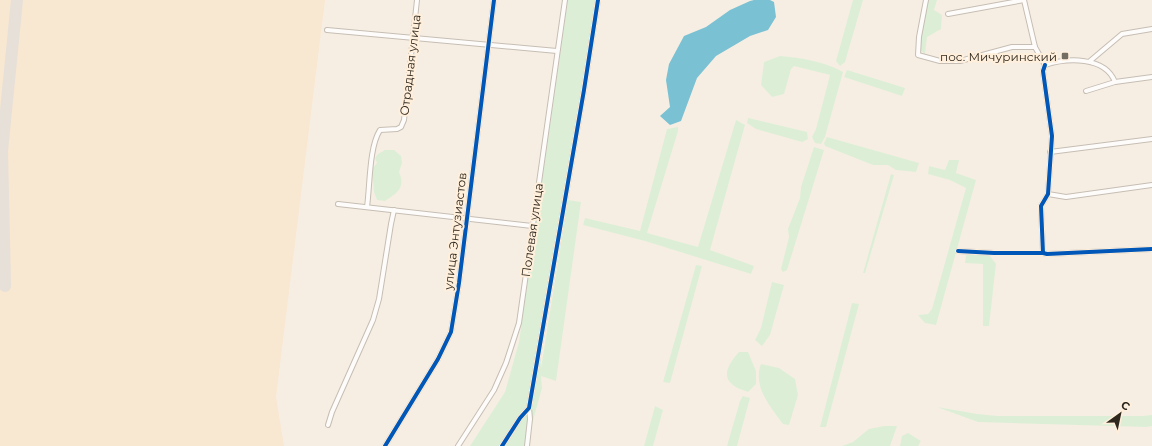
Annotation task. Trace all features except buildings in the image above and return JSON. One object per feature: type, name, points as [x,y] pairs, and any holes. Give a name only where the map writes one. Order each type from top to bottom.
[{"type":"street","name":"Отрадная улица","points":[[368,207],[373,149],[378,133],[380,130],[397,129],[401,127],[404,120],[417,0]]},
{"type":"street","name":"улица Энтузиастов","points":[[385,446],[438,359],[451,332],[459,283],[494,0]]},
{"type":"street","name":"Полевая улица","points":[[458,446],[494,390],[506,363],[519,323],[565,0]]},
{"type":"street","points":[[527,446],[530,419],[529,408],[598,0]]},
{"type":"street","points":[[926,0],[919,37],[918,56],[940,61],[960,61],[1012,47],[1035,47]]},
{"type":"street","points":[[982,0],[983,7]]},
{"type":"street","points":[[948,14],[1024,0],[1035,47],[1045,65],[1043,70],[1052,136],[1048,194],[1042,206],[1043,253]]},
{"type":"street","points":[[1090,61],[1122,34],[1152,29]]},
{"type":"street","points":[[327,30],[488,46],[557,51]]},
{"type":"street","points":[[1045,65],[1059,60],[1090,61],[1107,69],[1113,75],[1115,82]]},
{"type":"street","points":[[1086,91],[1115,82],[1152,77]]},
{"type":"street","points":[[1050,152],[1152,139]]},
{"type":"street","points":[[1048,194],[1066,198],[1152,185]]},
{"type":"street","points":[[338,204],[532,226]]},
{"type":"street","points":[[328,425],[332,412],[373,320],[379,299],[394,210]]},
{"type":"street","points":[[958,251],[1047,254],[1152,249]]},
{"type":"street","points":[[502,446],[520,418],[529,408]]},
{"type":"shaded area","points":[[0,0],[325,0],[276,397],[284,446],[0,446]]},
{"type":"green space","points":[[568,0],[598,0],[540,353],[541,368],[568,200],[581,202],[556,381],[541,376],[542,388],[526,446],[470,446],[505,392],[519,342]]},
{"type":"green space","points":[[853,0],[863,0],[845,62],[840,66],[836,61]]},
{"type":"green space","points":[[929,0],[937,0],[934,10],[942,15],[941,29],[927,37],[925,54],[916,44]]},
{"type":"green space","points":[[780,56],[804,59],[828,65],[843,72],[825,137],[821,144],[815,143],[812,137],[816,129],[830,75],[794,66],[791,69],[784,94],[772,97],[761,85],[764,62]]},
{"type":"green space","points":[[847,70],[905,88],[902,96],[844,77]]},
{"type":"green space","points":[[748,118],[807,132],[808,139],[802,142],[756,129],[747,123]]},
{"type":"green space","points":[[736,120],[745,125],[710,250],[754,266],[751,274],[645,241],[583,225],[585,218],[640,231],[667,129],[678,127],[647,233],[698,247]]},
{"type":"green space","points":[[827,137],[919,163],[916,172],[896,170],[888,165],[873,165],[825,146],[824,143]]},
{"type":"green space","points":[[814,147],[824,150],[787,270],[783,272],[781,269],[789,237],[788,229],[800,198],[801,187]]},
{"type":"green space","points":[[385,150],[394,150],[401,156],[402,163],[399,172],[401,186],[397,193],[385,201],[377,200],[374,192],[372,169],[377,163],[375,158],[378,154]]},
{"type":"green space","points":[[949,160],[959,160],[956,173],[976,180],[936,325],[925,323],[918,315],[928,314],[932,309],[966,188],[950,180],[928,174],[929,166],[945,170]]},
{"type":"green space","points":[[891,174],[894,175],[865,273],[863,273]]},
{"type":"green space","points":[[966,255],[989,255],[996,264],[989,326],[983,326],[983,264],[965,263]]},
{"type":"green space","points":[[696,265],[702,266],[670,383],[663,382]]},
{"type":"green space","points":[[772,282],[784,285],[770,335],[762,346],[755,340],[761,328]]},
{"type":"green space","points":[[852,303],[859,304],[826,427],[820,427]]},
{"type":"green space","points":[[739,352],[748,352],[756,371],[756,384],[748,392],[735,386],[727,377],[728,368]]},
{"type":"green space","points":[[761,364],[779,368],[795,379],[798,395],[789,425],[783,424],[764,396],[759,380]]},
{"type":"green space","points":[[743,396],[750,398],[737,446],[727,446],[740,401]]},
{"type":"green space","points":[[655,406],[663,410],[653,446],[644,446]]},
{"type":"green space","points":[[937,407],[998,416],[1152,415],[1152,426],[978,422]]},
{"type":"green space","points":[[884,426],[897,426],[890,446],[842,446],[853,442],[869,429]]},
{"type":"green space","points":[[908,433],[921,441],[918,446],[900,446],[902,436]]},
{"type":"water","points":[[754,0],[770,0],[774,2],[776,17],[768,30],[750,36],[716,56],[697,78],[681,121],[670,125],[660,116],[670,107],[666,80],[669,64],[684,36],[706,27],[730,10]]},
{"type":"taxiway","points":[[5,286],[2,151],[17,0]]},
{"type":"cycle path","points":[[385,446],[438,359],[451,332],[459,283],[494,0]]},
{"type":"cycle path","points":[[502,446],[520,418],[529,408],[584,90],[598,0]]},
{"type":"cycle path","points":[[1043,253],[1041,206],[1048,194],[1052,136],[1043,71],[1045,65]]},
{"type":"cycle path","points":[[958,251],[1047,254],[1152,249]]},
{"type":"place","name":"пос. Мичуринский","points":[[1065,56]]}]
